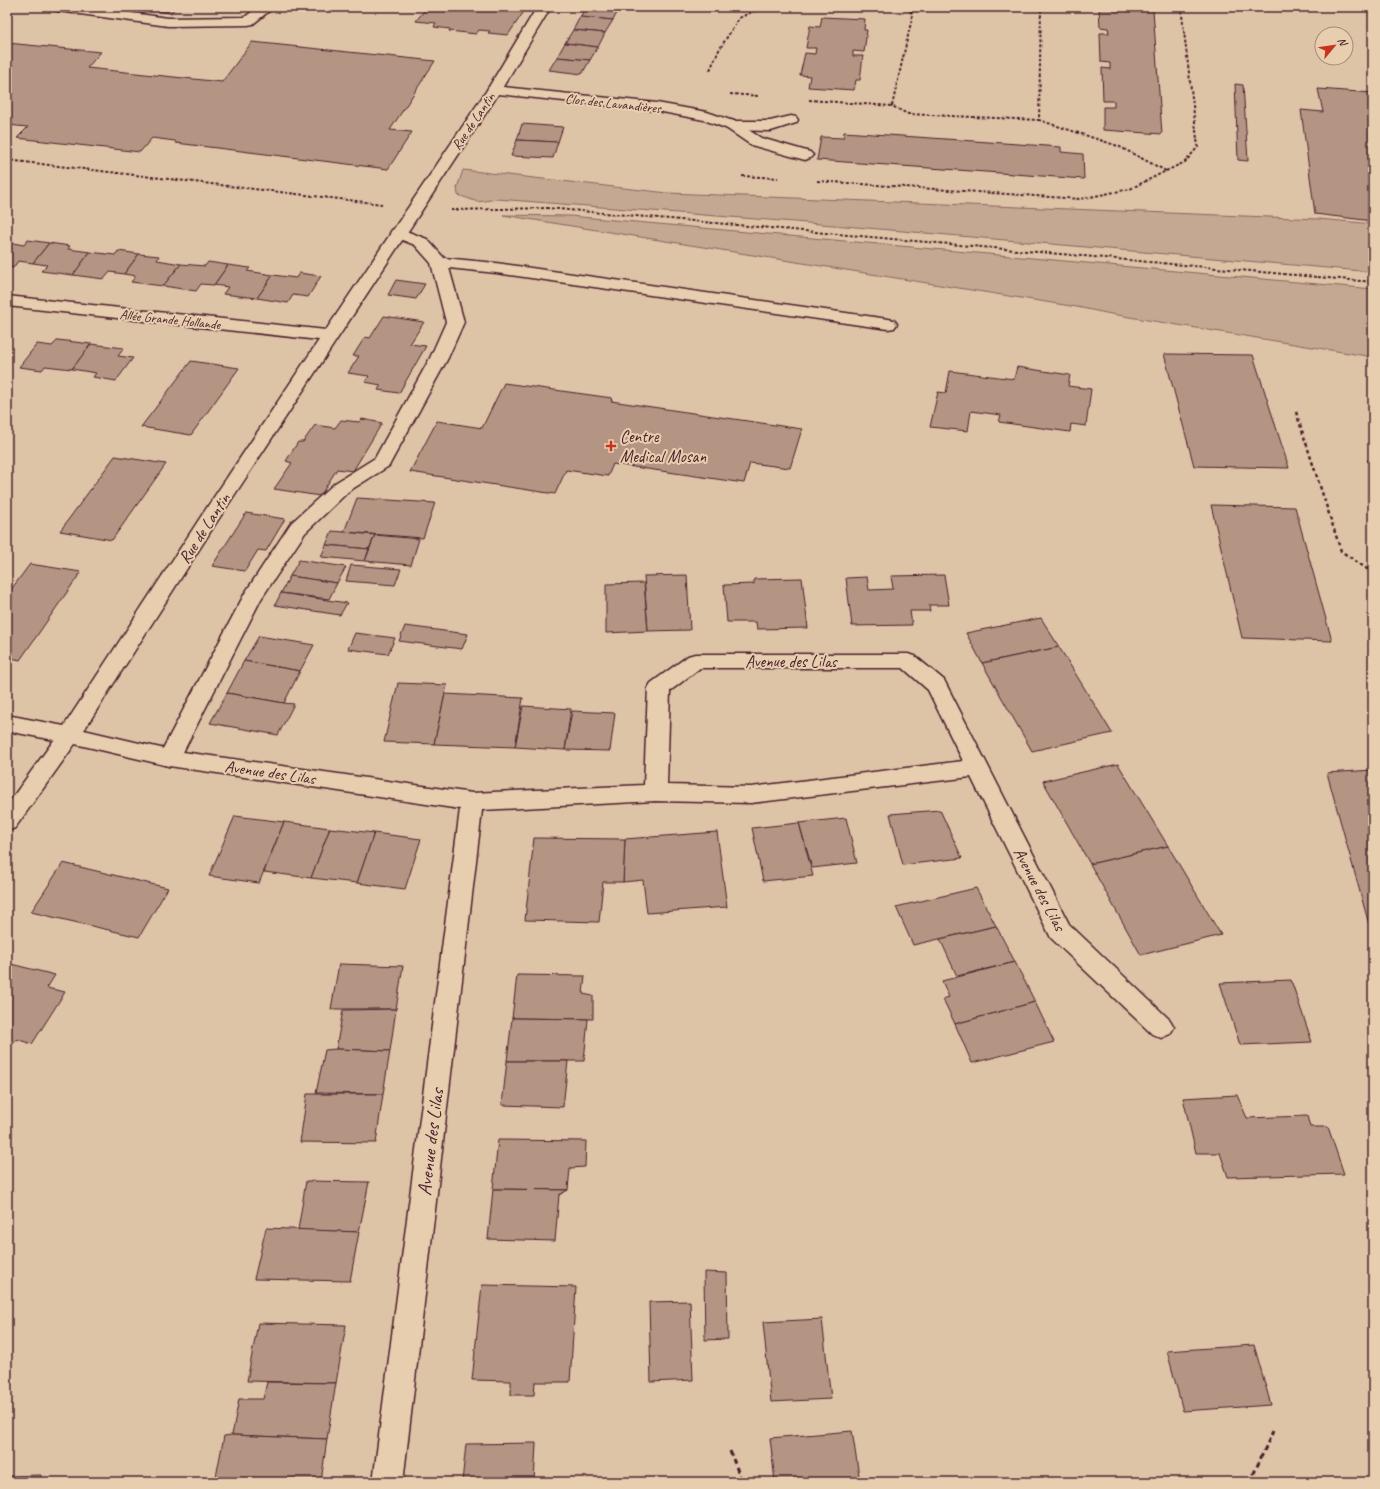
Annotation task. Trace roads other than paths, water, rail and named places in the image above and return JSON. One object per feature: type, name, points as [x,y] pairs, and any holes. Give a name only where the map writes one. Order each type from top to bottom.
[{"type":"street","points":[[58,7],[168,22],[184,22],[248,21],[267,7]]},
{"type":"street","name":"Rue de Lantin","points":[[7,822],[70,735],[205,526],[332,336],[415,207],[494,90],[544,7]]},
{"type":"street","name":"Clos des Lavandières","points":[[494,90],[657,107],[707,116],[730,125],[771,126],[791,120]]},
{"type":"street","name":"Clos des Lavandières","points":[[730,125],[743,137],[767,146],[804,155]]},
{"type":"street","points":[[169,758],[252,598],[294,535],[342,486],[382,462],[439,358],[455,322],[439,262],[421,242],[398,233]]},
{"type":"street","points":[[439,262],[496,268],[888,324]]},
{"type":"street","name":"Allée Grande Hollande","points":[[7,301],[332,336]]},
{"type":"street","name":"Avenue des Lilas","points":[[655,793],[659,688],[695,660],[908,661],[936,685],[1060,931],[1161,1027]]},
{"type":"street","name":"Avenue des Lilas","points":[[7,723],[70,735],[169,758],[472,802],[655,793],[751,795],[977,768]]},
{"type":"street","name":"Avenue des Lilas","points":[[388,1482],[472,802]]},
{"type":"place","name":"Centre Medical Mosan","points":[[611,446]]}]
